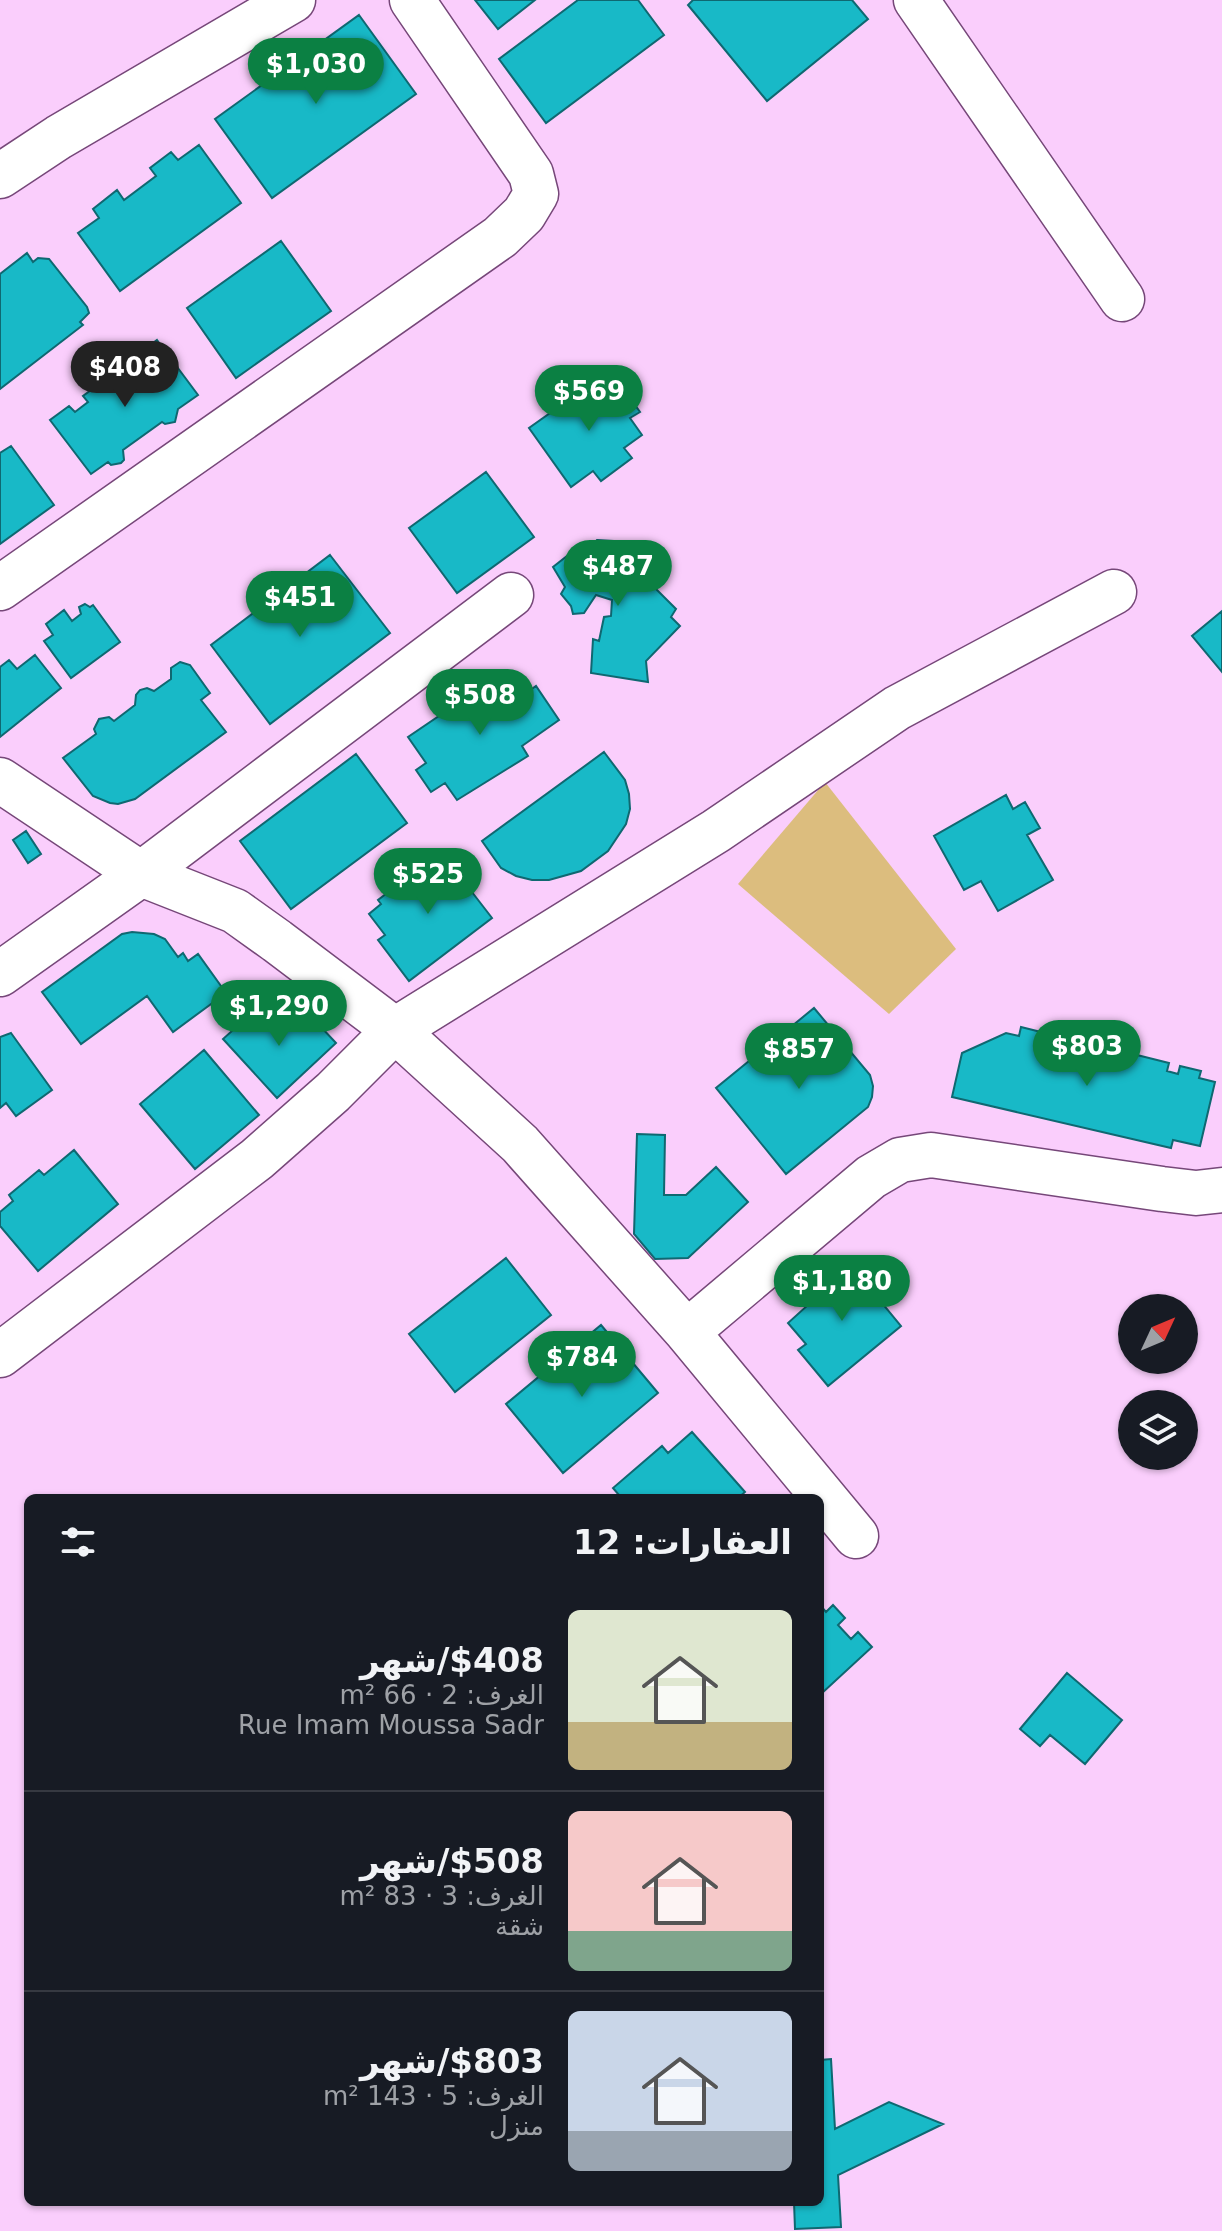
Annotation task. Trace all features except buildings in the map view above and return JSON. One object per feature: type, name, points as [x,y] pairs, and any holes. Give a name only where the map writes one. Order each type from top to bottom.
[{"type":"street","points":[[0,176],[59,137],[293,0]]},
{"type":"street","points":[[0,588],[500,237],[524,214],[536,194],[531,174],[412,0]]},
{"type":"street","points":[[916,0],[1122,299]]},
{"type":"street","points":[[0,1355],[257,1159],[333,1092],[395,1030],[716,831],[897,708],[1114,592]]},
{"type":"street","points":[[0,974],[141,874],[511,595]]},
{"type":"street","points":[[0,780],[141,874],[235,911],[395,1030],[520,1144],[687,1332],[821,1494]]},
{"type":"street","points":[[687,1332],[871,1177],[900,1160],[931,1155],[1162,1189],[1196,1193],[1222,1190]]},
{"type":"street","points":[[824,1497],[856,1536]]},
{"type":"shaded area","points":[[825,782],[956,949],[889,1014],[738,884]]}]
